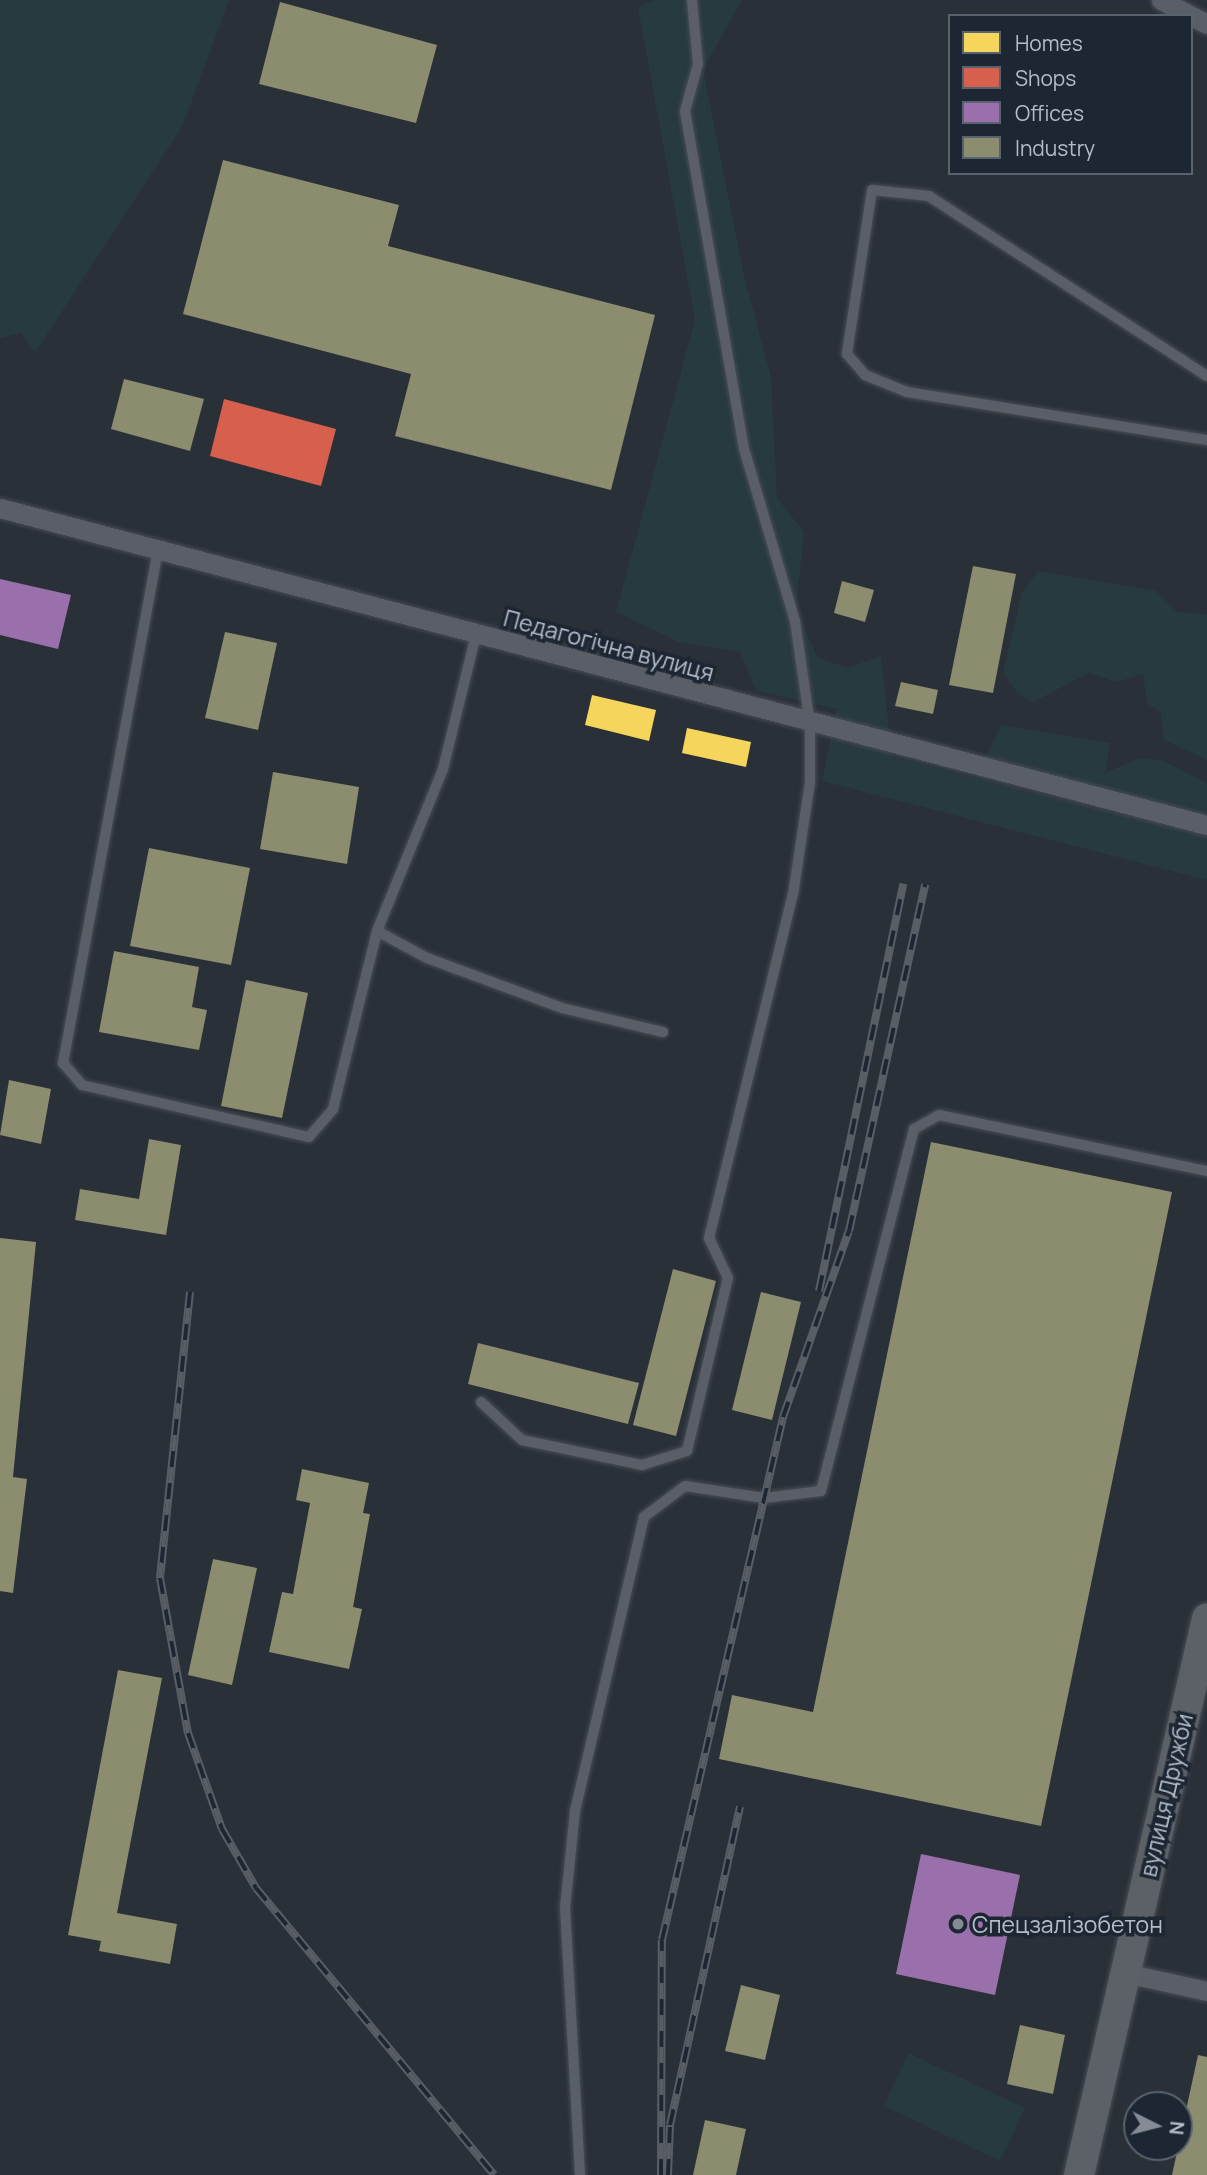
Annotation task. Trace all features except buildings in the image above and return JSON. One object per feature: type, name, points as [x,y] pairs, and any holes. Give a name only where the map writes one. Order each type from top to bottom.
[{"type":"main road","name":"вулиця Дружби","points":[[1079,2175],[1125,1973],[1203,1657],[1207,1619]]},
{"type":"street","points":[[1161,0],[1188,14]]},
{"type":"street","name":"Педагогічна вулиця","points":[[0,508],[810,724],[1207,825]]},
{"type":"street","points":[[1125,1973],[1207,1991]]},
{"type":"lane","points":[[481,1402],[522,1440],[642,1465],[687,1451],[728,1278],[709,1237],[794,888],[810,782],[810,724],[795,621],[744,449],[685,111],[698,64],[692,0]]},
{"type":"lane","points":[[1207,376],[929,196],[872,190],[847,354],[866,376],[907,392],[1207,440]]},
{"type":"lane","points":[[158,550],[63,1063],[82,1084],[309,1137],[333,1109],[377,931],[443,769],[476,635]]},
{"type":"lane","points":[[377,931],[427,958],[562,1008],[663,1032]]},
{"type":"lane","points":[[580,2175],[565,1908],[575,1811],[644,1517],[685,1486],[764,1498],[821,1491],[914,1129],[939,1115],[1207,1171]]},
{"type":"green space","points":[[0,0],[229,0],[183,125],[35,353],[21,333],[0,338]]},
{"type":"green space","points":[[655,0],[742,0],[703,69],[744,276],[771,377],[777,498],[804,532],[796,609],[817,657],[847,668],[881,656],[892,757],[1207,836],[1207,880],[822,781],[837,709],[756,691],[740,652],[679,642],[616,612],[695,320],[638,7]]},
{"type":"green space","points":[[1038,571],[1156,591],[1177,612],[1207,614],[1207,760],[1164,740],[1161,713],[1147,703],[1143,674],[1116,682],[1089,673],[1033,702],[1018,694],[1003,673],[1022,593]]},
{"type":"green space","points":[[1001,725],[1110,743],[1105,773],[1140,758],[1162,760],[1207,783],[1207,819],[983,763]]},
{"type":"green space","points":[[908,2053],[1025,2108],[1000,2161],[884,2106]]},
{"type":"railway","points":[[819,1291],[903,884]]},
{"type":"railway","points":[[661,2175],[662,1940],[783,1417],[849,1231],[925,884]]},
{"type":"railway","points":[[190,1292],[160,1578],[188,1733],[222,1829],[256,1888],[494,2175]]},
{"type":"railway","points":[[668,2175],[670,2125],[740,1807]]},
{"type":"place","name":"Спецзалізобетон","points":[[958,1924]]}]
